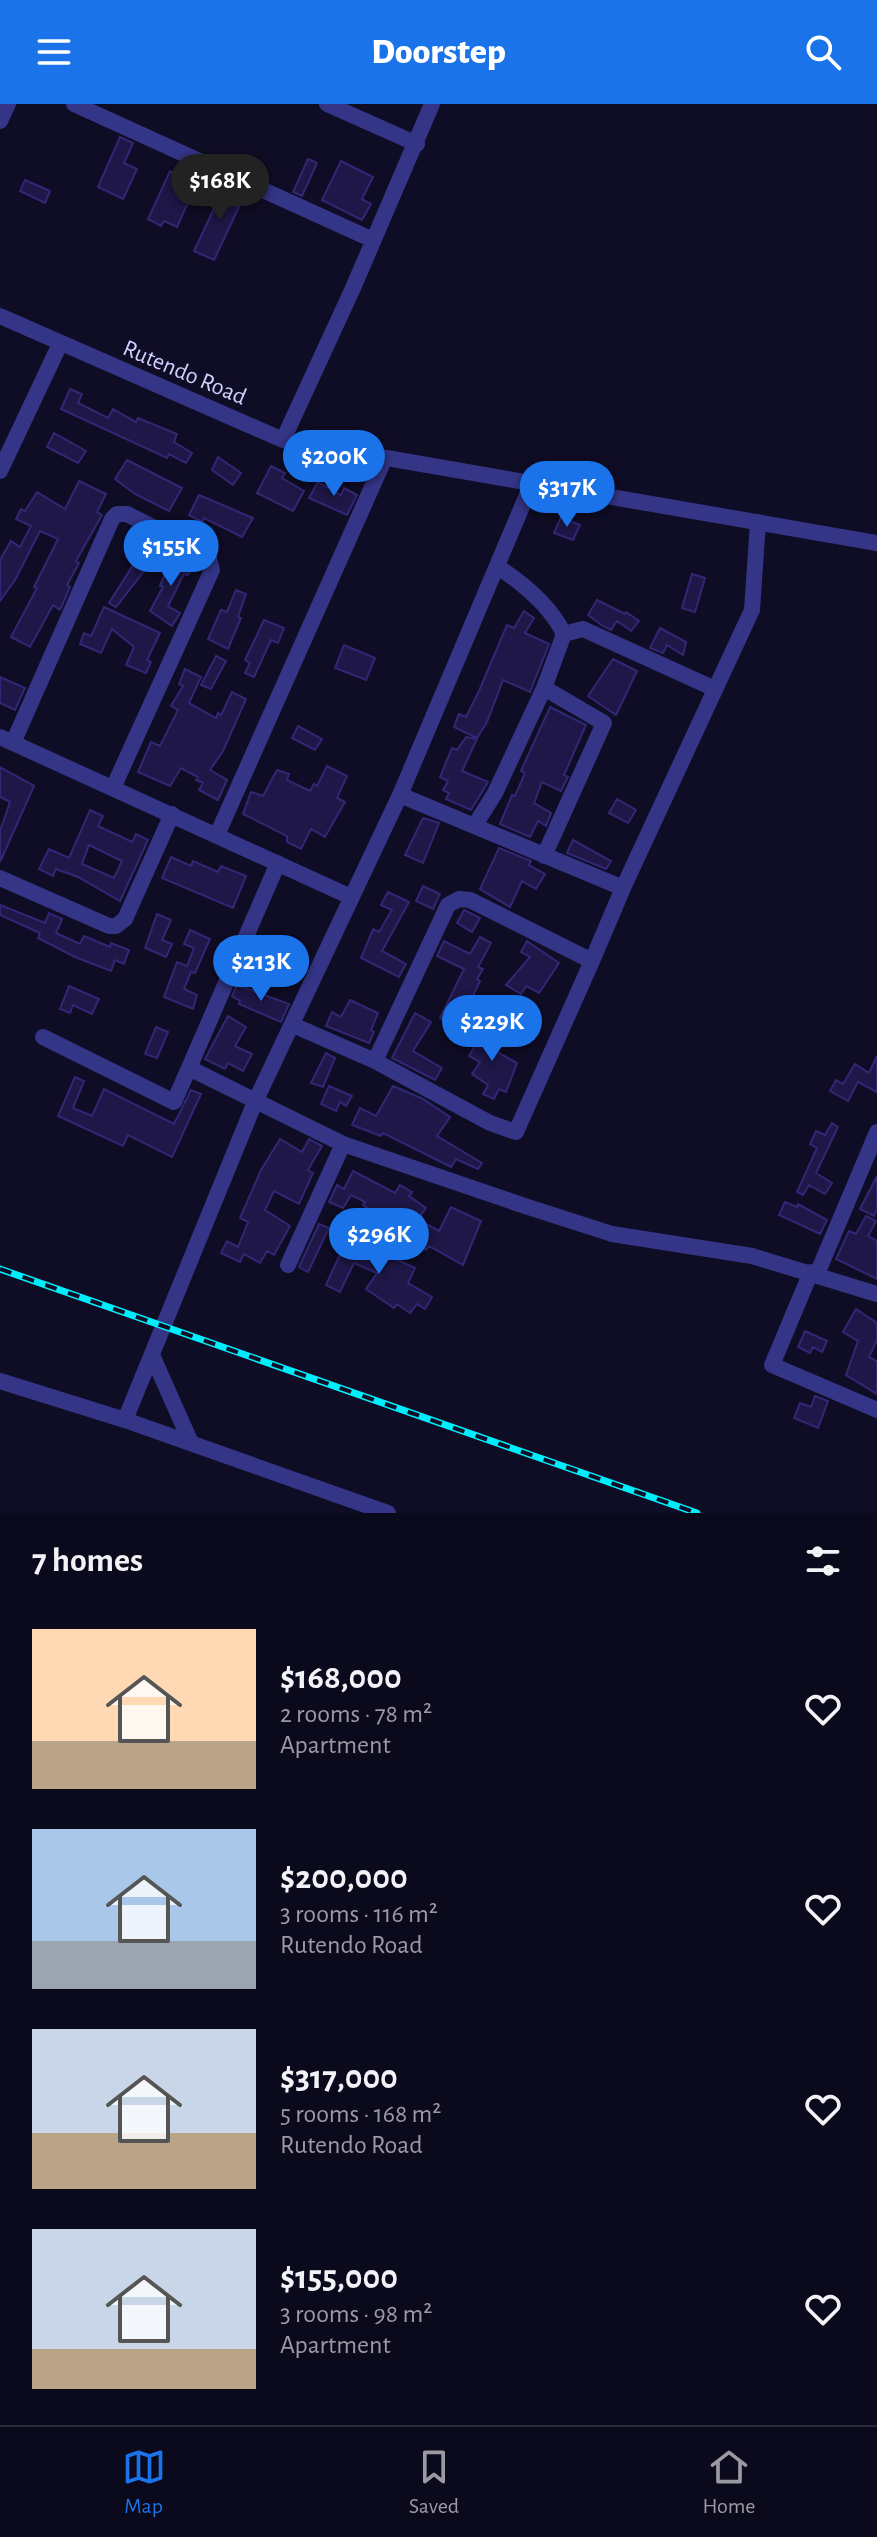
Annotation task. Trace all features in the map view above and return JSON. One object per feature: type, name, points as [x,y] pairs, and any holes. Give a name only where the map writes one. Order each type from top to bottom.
[{"type":"street","points":[[0,121],[8,104]]},
{"type":"street","points":[[74,104],[373,240]]},
{"type":"street","points":[[327,104],[417,144]]},
{"type":"street","points":[[283,440],[301,406],[432,104]]},
{"type":"street","name":"Rutendo Road","points":[[0,316],[283,440],[384,460],[877,543]]},
{"type":"street","points":[[0,471],[60,344]]},
{"type":"street","points":[[217,835],[384,460]]},
{"type":"street","points":[[125,1420],[255,1102],[400,795],[532,483]]},
{"type":"street","points":[[113,788],[212,570],[208,555],[127,514],[117,514],[112,519],[7,740],[351,897]]},
{"type":"street","points":[[293,1025],[375,1061],[490,1123],[516,1132],[623,888],[752,610],[758,522]]},
{"type":"street","points":[[475,825],[495,793],[544,688],[564,634],[555,616],[518,580],[498,567]]},
{"type":"street","points":[[564,634],[583,629],[715,689]]},
{"type":"street","points":[[544,688],[604,723],[544,856]]},
{"type":"street","points":[[400,795],[623,888]]},
{"type":"street","points":[[0,878],[109,926],[116,926],[125,919],[172,814]]},
{"type":"street","points":[[43,1037],[174,1102],[278,863]]},
{"type":"street","points":[[375,1061],[448,905],[459,899],[470,900],[592,961]]},
{"type":"street","points":[[189,1068],[343,1144],[612,1234],[752,1256],[877,1294]]},
{"type":"street","points":[[877,1132],[772,1365],[877,1410]]},
{"type":"street","points":[[288,1265],[343,1144]]},
{"type":"street","points":[[152,1355],[191,1443]]},
{"type":"street","points":[[0,1381],[125,1420],[388,1513]]},
{"type":"building","points":[[120,137],[133,143],[124,163],[137,169],[123,199],[98,187]]},
{"type":"building","points":[[308,159],[317,163],[302,196],[293,192]]},
{"type":"building","points":[[341,161],[373,177],[362,199],[371,204],[362,220],[322,200]]},
{"type":"building","points":[[189,168],[201,174],[177,227],[164,221],[161,226],[148,219],[170,171],[185,178]]},
{"type":"building","points":[[25,180],[50,191],[45,203],[20,191]]},
{"type":"building","points":[[225,185],[245,194],[214,260],[194,251]]},
{"type":"building","points":[[70,389],[82,394],[78,403],[108,418],[113,409],[136,422],[138,418],[177,434],[174,442],[192,453],[186,463],[169,454],[167,458],[61,409]]},
{"type":"building","points":[[54,433],[86,451],[78,463],[47,447]]},
{"type":"building","points":[[218,457],[241,473],[233,485],[212,470]]},
{"type":"building","points":[[127,460],[182,488],[169,511],[135,494],[115,479]]},
{"type":"building","points":[[271,466],[285,473],[282,478],[304,491],[293,511],[257,493]]},
{"type":"building","points":[[79,481],[106,494],[97,512],[102,515],[76,561],[79,563],[67,585],[70,587],[60,610],[53,605],[30,647],[11,637],[58,539],[40,531],[15,580],[0,601],[0,560],[11,541],[20,547],[31,526],[16,519],[37,492],[65,509]]},
{"type":"building","points":[[318,482],[341,495],[344,488],[357,495],[347,515],[309,498]]},
{"type":"building","points":[[199,495],[253,518],[242,537],[204,518],[202,522],[189,515]]},
{"type":"building","points":[[561,517],[580,525],[573,540],[554,533]]},
{"type":"building","points":[[174,552],[194,562],[188,575],[184,574],[168,606],[180,613],[172,626],[150,611],[163,587],[160,586]]},
{"type":"building","points":[[135,562],[145,570],[116,607],[109,603]]},
{"type":"building","points":[[692,574],[705,578],[695,612],[682,608]]},
{"type":"building","points":[[236,590],[246,594],[238,617],[241,618],[228,649],[208,639],[221,610],[227,612]]},
{"type":"building","points":[[597,600],[639,621],[631,631],[617,621],[611,630],[603,626],[588,615]]},
{"type":"building","points":[[104,607],[160,633],[147,660],[151,662],[146,673],[126,665],[134,647],[112,629],[101,653],[80,644],[84,633],[91,636]]},
{"type":"building","points":[[524,611],[534,618],[525,633],[549,644],[530,692],[503,680],[487,722],[477,738],[454,727],[459,714],[466,717],[507,625],[514,628]]},
{"type":"building","points":[[264,620],[284,628],[278,643],[271,640],[254,677],[245,673],[250,663],[245,660]]},
{"type":"building","points":[[660,628],[686,642],[683,655],[667,645],[663,653],[650,648]]},
{"type":"building","points":[[344,645],[375,658],[366,680],[335,668]]},
{"type":"building","points":[[216,656],[226,661],[211,689],[201,685]]},
{"type":"building","points":[[613,659],[637,671],[616,715],[588,696]]},
{"type":"building","points":[[185,669],[201,677],[189,703],[216,718],[218,713],[221,715],[232,692],[246,699],[223,751],[210,770],[227,780],[218,800],[199,790],[203,783],[181,768],[170,786],[138,772],[151,742],[160,746],[178,710],[171,706],[183,686],[179,684]]},
{"type":"building","points":[[0,677],[25,688],[15,710],[0,703]]},
{"type":"building","points":[[550,707],[586,725],[564,775],[568,777],[561,791],[542,782],[534,803],[551,813],[546,826],[538,821],[530,837],[500,824],[525,773],[521,771]]},
{"type":"building","points":[[298,726],[322,739],[315,750],[292,738]]},
{"type":"building","points":[[466,737],[477,739],[462,771],[488,782],[471,810],[446,799],[449,793],[443,790],[448,781],[440,777],[452,748],[457,750]]},
{"type":"building","points":[[327,766],[347,776],[337,798],[345,802],[325,837],[311,829],[301,849],[287,842],[287,836],[243,814],[251,792],[263,796],[277,770],[289,774],[287,780],[310,791],[314,784],[317,786]]},
{"type":"building","points":[[0,767],[34,786],[0,862],[0,831],[10,802],[0,797]]},
{"type":"building","points":[[617,799],[636,810],[628,823],[609,813]]},
{"type":"building","points":[[90,810],[103,816],[98,826],[132,842],[136,834],[148,840],[120,901],[78,877],[56,869],[53,876],[39,869],[49,849],[69,858]],"holes":[[[89,845],[122,861],[114,878],[82,864]]]},
{"type":"building","points":[[423,818],[439,823],[423,863],[405,855]]},
{"type":"building","points":[[573,840],[611,861],[606,869],[567,853]]},
{"type":"building","points":[[499,848],[531,861],[529,865],[545,874],[536,889],[522,881],[510,907],[480,889]]},
{"type":"building","points":[[171,857],[191,866],[193,861],[218,872],[221,866],[246,876],[233,908],[162,878]]},
{"type":"building","points":[[423,886],[440,894],[433,909],[416,901]]},
{"type":"building","points":[[388,892],[409,902],[382,951],[406,964],[399,977],[361,958],[373,929],[379,932],[392,910],[381,905]]},
{"type":"building","points":[[0,905],[45,923],[49,913],[62,919],[56,933],[80,944],[84,936],[110,947],[111,943],[129,950],[124,964],[115,960],[111,971],[75,957],[38,938],[40,933],[0,915]]},
{"type":"building","points":[[464,910],[480,918],[472,932],[457,923]]},
{"type":"building","points":[[157,914],[171,920],[162,940],[172,944],[166,957],[145,948]]},
{"type":"building","points":[[190,930],[210,939],[184,989],[197,995],[193,1009],[164,997],[177,962],[187,966],[194,948],[184,944]]},
{"type":"building","points":[[480,937],[491,943],[478,967],[483,969],[477,979],[480,981],[457,1028],[440,1018],[464,969],[437,956],[444,941],[470,954]]},
{"type":"building","points":[[527,941],[559,963],[539,993],[526,986],[521,994],[506,985],[530,957],[521,952]]},
{"type":"building","points":[[237,985],[289,1004],[281,1022],[239,1004],[240,1001],[232,996]]},
{"type":"building","points":[[69,986],[99,999],[92,1014],[73,1005],[70,1013],[60,1009]]},
{"type":"building","points":[[350,1000],[378,1013],[369,1043],[326,1026],[332,1012],[341,1017]]},
{"type":"building","points":[[415,1013],[431,1022],[413,1051],[442,1068],[435,1080],[392,1058]]},
{"type":"building","points":[[228,1016],[246,1027],[235,1046],[252,1054],[243,1071],[228,1063],[225,1069],[205,1059]]},
{"type":"building","points":[[488,1025],[503,1034],[493,1050],[517,1063],[506,1092],[499,1089],[494,1099],[483,1094],[488,1085],[472,1074],[480,1062],[469,1056]]},
{"type":"building","points":[[156,1027],[168,1032],[157,1058],[145,1054]]},
{"type":"building","points":[[326,1053],[335,1058],[323,1087],[311,1083]]},
{"type":"building","points":[[877,1056],[877,1092],[858,1082],[848,1101],[830,1091],[836,1080],[843,1084],[855,1064],[869,1073]]},
{"type":"building","points":[[75,1077],[84,1081],[73,1108],[92,1116],[104,1089],[174,1124],[191,1090],[201,1094],[172,1157],[128,1135],[123,1146],[58,1116]]},
{"type":"building","points":[[329,1086],[352,1096],[346,1106],[340,1102],[336,1111],[321,1104]]},
{"type":"building","points":[[393,1086],[423,1099],[450,1117],[437,1136],[482,1163],[478,1169],[456,1159],[451,1167],[383,1133],[381,1136],[352,1125],[360,1108],[376,1116]]},
{"type":"building","points":[[832,1123],[838,1127],[816,1173],[832,1183],[825,1194],[809,1185],[803,1195],[797,1192],[817,1148],[810,1144],[816,1131],[825,1135]]},
{"type":"building","points":[[280,1139],[302,1152],[309,1139],[322,1146],[308,1170],[313,1173],[299,1204],[274,1191],[265,1210],[290,1226],[274,1255],[267,1251],[260,1263],[244,1254],[240,1262],[221,1253],[227,1241],[238,1247],[248,1222],[240,1218],[261,1170]]},
{"type":"building","points":[[353,1171],[395,1193],[400,1185],[412,1192],[409,1196],[426,1208],[418,1219],[439,1231],[451,1207],[481,1221],[463,1265],[429,1246],[426,1250],[398,1233],[402,1226],[380,1217],[363,1205],[365,1202],[351,1195],[343,1208],[329,1202],[337,1185],[344,1189]]},
{"type":"building","points":[[877,1176],[877,1210],[874,1216],[860,1209]]},
{"type":"building","points":[[785,1202],[797,1207],[798,1204],[827,1220],[820,1234],[779,1215]]},
{"type":"building","points":[[866,1216],[876,1221],[868,1236],[877,1241],[877,1279],[836,1259],[849,1231],[856,1234]]},
{"type":"building","points":[[319,1224],[329,1228],[308,1272],[299,1267]]},
{"type":"building","points":[[348,1237],[415,1268],[408,1283],[432,1297],[425,1309],[417,1304],[410,1313],[397,1304],[394,1308],[366,1289],[377,1273],[354,1263],[340,1292],[326,1285]]},
{"type":"building","points":[[856,1309],[877,1323],[877,1340],[869,1357],[877,1361],[877,1394],[846,1375],[858,1341],[843,1332]]},
{"type":"building","points":[[805,1331],[827,1341],[822,1352],[813,1347],[810,1353],[798,1347]]},
{"type":"building","points":[[815,1396],[828,1401],[818,1428],[794,1418],[800,1403],[811,1407]]},
{"type":"railway","points":[[0,1269],[697,1513]]}]
